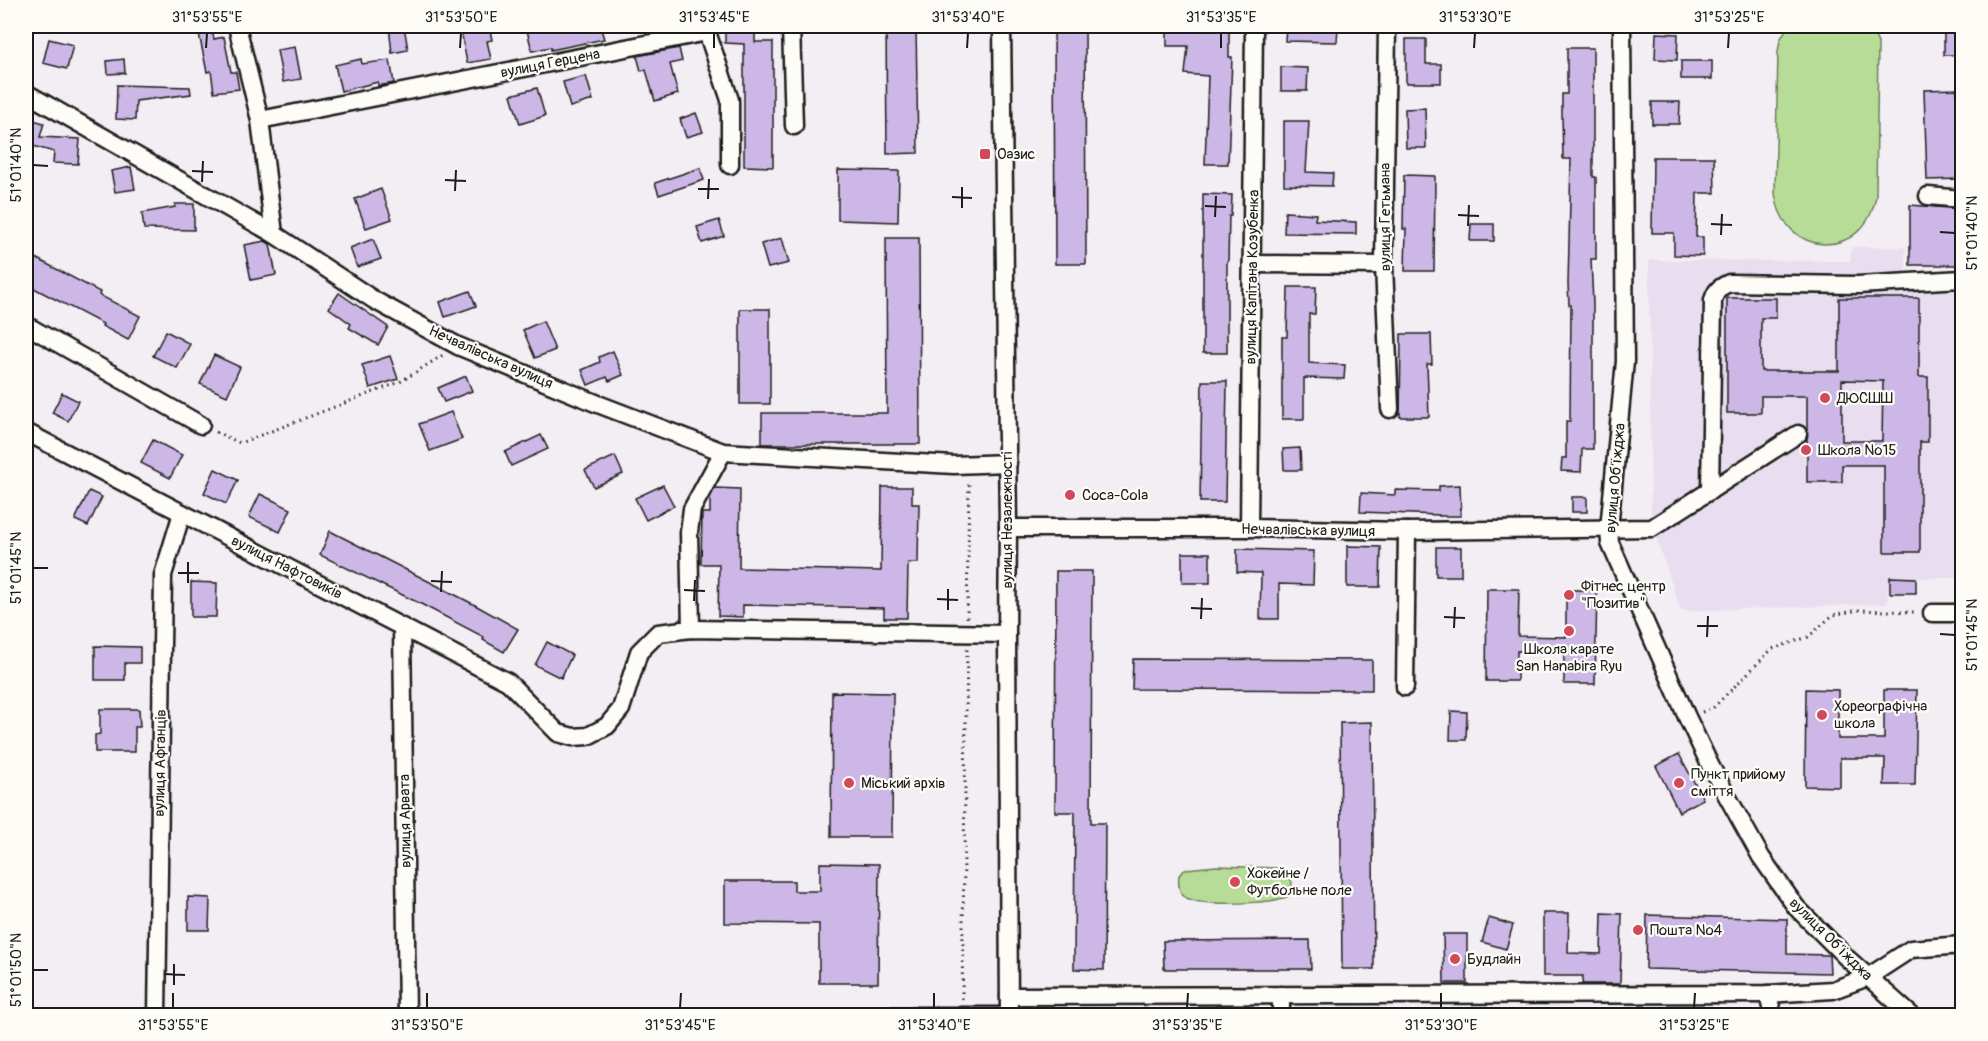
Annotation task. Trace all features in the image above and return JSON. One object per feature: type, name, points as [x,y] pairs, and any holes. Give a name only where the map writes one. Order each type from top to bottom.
[{"type":"street","points":[[237,26],[260,120],[274,234]]},
{"type":"street","points":[[791,26],[794,126]]},
{"type":"street","name":"вулиця Незалежності","points":[[1002,26],[1008,463],[1010,1016]]},
{"type":"street","name":"вулиця Капітана Козубенка","points":[[1249,528],[1254,26]]},
{"type":"street","name":"вулиця Гетьмана","points":[[1387,26],[1384,265],[1390,409]]},
{"type":"street","name":"вулиця Обʼїжджа","points":[[1622,26],[1625,361],[1609,529],[1610,543],[1711,767],[1761,857],[1796,907],[1912,1016]]},
{"type":"street","name":"вулиця Герцена","points":[[260,120],[707,32],[730,100],[730,165]]},
{"type":"street","name":"Нечвалівська вулиця","points":[[26,93],[274,234],[374,300],[458,346],[598,404],[723,452],[954,465],[1008,463]]},
{"type":"street","points":[[1928,196],[1962,199]]},
{"type":"street","points":[[1252,264],[1384,265]]},
{"type":"street","points":[[1710,491],[1713,300],[1715,292],[1721,286],[1729,283],[1858,285],[1962,279]]},
{"type":"street","points":[[26,325],[201,425]]},
{"type":"street","name":"вулиця Нафтовиків","points":[[26,432],[508,682],[558,733],[573,737],[588,736],[607,726],[621,710],[639,652],[658,633],[691,628],[1007,634]]},
{"type":"street","name":"Нечвалівська вулиця","points":[[1008,528],[1249,528],[1407,531],[1652,528],[1798,434]]},
{"type":"street","points":[[691,628],[689,532],[692,509],[723,452]]},
{"type":"street","name":"вулиця Афганців","points":[[157,1016],[163,574],[182,513]]},
{"type":"street","points":[[1405,687],[1407,531]]},
{"type":"street","points":[[1932,613],[1962,614]]},
{"type":"street","name":"вулиця Арвата","points":[[402,627],[408,1016]]},
{"type":"street","points":[[1009,996],[1768,994],[1833,990],[1868,977],[1911,949],[1962,945]]},
{"type":"street","points":[[1768,994],[1773,1016]]},
{"type":"street","points":[[1281,995],[1281,1016]]},
{"type":"street","points":[[865,1016],[1010,1016]]},
{"type":"path","points":[[201,425],[240,443],[400,382],[458,346]]},
{"type":"path","points":[[962,1015],[969,464]]},
{"type":"path","points":[[1687,717],[1713,708],[1772,650],[1808,638],[1833,615],[1859,610],[1932,613]]},
{"type":"shaded area","name":"Школа №15","points":[[1851,247],[1905,247],[1906,272],[1962,271],[1962,578],[1916,578],[1916,593],[1888,592],[1887,604],[1681,611],[1651,523],[1649,260],[1850,261]]},
{"type":"green space","points":[[1788,26],[1870,26],[1878,43],[1876,196],[1869,218],[1857,233],[1841,241],[1824,244],[1808,240],[1793,231],[1781,215],[1775,193],[1778,52],[1780,40]]},
{"type":"green space","name":"Хокейне / Футбольне поле","points":[[1216,866],[1277,868],[1291,879],[1292,887],[1289,896],[1269,901],[1210,903],[1189,899],[1183,895],[1179,886],[1179,875],[1186,869]]},
{"type":"building","points":[[211,26],[214,39],[224,37],[231,72],[236,72],[239,89],[214,92],[211,71],[207,72],[198,29]]},
{"type":"building","points":[[389,26],[404,26],[408,50],[392,53]]},
{"type":"building","points":[[489,26],[492,40],[487,41],[491,59],[467,63],[461,30]]},
{"type":"building","points":[[526,26],[600,26],[604,39],[551,50],[551,47],[532,51]]},
{"type":"building","points":[[725,26],[755,26],[755,42],[773,42],[773,167],[744,166],[744,44],[725,43]]},
{"type":"building","points":[[886,26],[916,26],[918,153],[887,154]]},
{"type":"building","points":[[1054,26],[1085,26],[1086,264],[1055,264]]},
{"type":"building","points":[[1286,26],[1338,27],[1337,42],[1285,41]]},
{"type":"building","points":[[1944,26],[1962,26],[1962,55],[1944,55]]},
{"type":"building","points":[[1167,28],[1229,30],[1229,57],[1232,57],[1228,164],[1205,164],[1208,76],[1185,74],[1188,46],[1167,46]]},
{"type":"building","points":[[1656,33],[1678,34],[1677,60],[1655,59]]},
{"type":"building","points":[[49,39],[73,45],[67,69],[43,63]]},
{"type":"building","points":[[1406,39],[1426,39],[1426,64],[1441,64],[1441,83],[1406,83]]},
{"type":"building","points":[[295,47],[301,79],[283,82],[277,50]]},
{"type":"building","points":[[679,48],[682,61],[670,64],[678,94],[655,101],[646,70],[641,71],[637,56]]},
{"type":"building","points":[[1567,48],[1593,48],[1593,177],[1596,177],[1596,259],[1591,259],[1593,449],[1582,449],[1581,472],[1561,471],[1562,458],[1566,458],[1566,421],[1570,421],[1571,305],[1569,305],[1568,284],[1571,159],[1563,159],[1562,115],[1562,94],[1567,94]]},
{"type":"building","points":[[124,59],[125,73],[108,74],[107,61]]},
{"type":"building","points":[[361,59],[362,64],[390,60],[394,83],[378,86],[378,82],[341,91],[335,65]]},
{"type":"building","points":[[1681,61],[1712,61],[1712,79],[1681,79]]},
{"type":"building","points":[[1281,67],[1308,68],[1307,91],[1281,91]]},
{"type":"building","points":[[586,76],[593,100],[570,107],[563,82]]},
{"type":"building","points":[[117,85],[190,87],[191,94],[136,101],[135,120],[116,119]]},
{"type":"building","points":[[537,88],[545,116],[520,124],[511,95]]},
{"type":"building","points":[[1957,89],[1960,179],[1927,180],[1924,90]]},
{"type":"building","points":[[1652,102],[1680,102],[1679,124],[1652,124]]},
{"type":"building","points":[[1425,108],[1426,148],[1406,148],[1405,109]]},
{"type":"building","points":[[696,113],[703,132],[686,137],[680,119]]},
{"type":"building","points":[[26,118],[44,123],[40,137],[80,139],[78,164],[53,163],[54,152],[26,144]]},
{"type":"building","points":[[1284,121],[1309,121],[1306,172],[1333,173],[1332,186],[1284,185]]},
{"type":"building","points":[[1653,157],[1714,157],[1715,193],[1697,193],[1696,237],[1703,237],[1703,256],[1674,255],[1674,233],[1652,233]]},
{"type":"building","points":[[131,167],[135,189],[115,192],[111,171]]},
{"type":"building","points":[[700,168],[704,180],[659,195],[655,183]]},
{"type":"building","points":[[838,170],[899,171],[898,222],[838,220]]},
{"type":"building","points":[[1404,175],[1435,176],[1434,271],[1405,271]]},
{"type":"building","points":[[381,189],[392,219],[366,228],[355,199]]},
{"type":"building","points":[[1203,194],[1232,195],[1227,261],[1227,353],[1203,353]]},
{"type":"building","points":[[175,204],[194,204],[194,230],[144,229],[142,213],[175,207]]},
{"type":"building","points":[[1910,205],[1962,209],[1962,265],[1910,265]]},
{"type":"building","points":[[1285,212],[1316,214],[1315,220],[1356,222],[1356,234],[1284,233]]},
{"type":"building","points":[[719,220],[724,236],[702,243],[697,227]]},
{"type":"building","points":[[1471,224],[1494,224],[1494,241],[1470,241]]},
{"type":"building","points":[[782,238],[789,263],[768,268],[761,244]]},
{"type":"building","points":[[886,238],[919,238],[920,444],[762,444],[762,413],[887,413]]},
{"type":"building","points":[[373,239],[381,259],[357,267],[350,248]]},
{"type":"building","points":[[265,241],[270,244],[276,275],[251,280],[244,245]]},
{"type":"building","points":[[26,253],[140,316],[128,340],[102,326],[103,324],[26,284]]},
{"type":"building","points":[[1288,287],[1316,287],[1315,314],[1309,314],[1309,363],[1345,365],[1344,379],[1304,378],[1304,419],[1282,419],[1282,337],[1287,337]]},
{"type":"building","points":[[470,291],[476,306],[445,317],[440,302]]},
{"type":"building","points":[[339,293],[388,327],[378,345],[349,328],[351,324],[329,308]]},
{"type":"building","points":[[1727,298],[1776,298],[1776,318],[1761,318],[1761,371],[1839,371],[1839,298],[1919,298],[1919,377],[1928,377],[1928,442],[1920,442],[1920,552],[1884,552],[1884,465],[1842,465],[1842,482],[1807,482],[1807,396],[1761,396],[1761,413],[1727,413]],"holes":[[[1842,380],[1883,381],[1882,441],[1842,441]]]},
{"type":"building","points":[[740,309],[770,309],[770,404],[740,404]]},
{"type":"building","points":[[543,321],[555,350],[535,358],[523,330]]},
{"type":"building","points":[[166,331],[190,344],[177,368],[153,356]]},
{"type":"building","points":[[1401,334],[1431,334],[1432,364],[1427,364],[1429,417],[1400,417]]},
{"type":"building","points":[[613,351],[623,375],[609,381],[607,377],[588,385],[582,370],[600,362],[599,357]]},
{"type":"building","points":[[214,355],[240,367],[227,396],[200,384]]},
{"type":"building","points":[[390,356],[398,379],[370,388],[362,365]]},
{"type":"building","points":[[466,376],[472,391],[444,402],[438,388]]},
{"type":"building","points":[[1202,381],[1227,381],[1225,502],[1200,502]]},
{"type":"building","points":[[62,393],[78,401],[68,421],[52,413]]},
{"type":"building","points":[[451,412],[462,439],[430,451],[419,424]]},
{"type":"building","points":[[541,435],[548,449],[511,466],[505,452]]},
{"type":"building","points":[[153,440],[182,455],[170,478],[141,463]]},
{"type":"building","points":[[1300,448],[1301,470],[1284,470],[1283,449]]},
{"type":"building","points":[[615,456],[623,474],[594,487],[585,470]]},
{"type":"building","points":[[215,469],[238,480],[226,504],[204,493]]},
{"type":"building","points":[[663,485],[674,506],[646,520],[635,498]]},
{"type":"building","points":[[1460,485],[1461,516],[1360,512],[1361,493],[1395,495],[1395,490],[1439,491],[1439,486]]},
{"type":"building","points":[[882,487],[912,487],[912,504],[919,504],[918,563],[908,563],[907,618],[884,618],[884,608],[743,605],[743,617],[718,616],[719,564],[701,564],[702,513],[710,513],[710,498],[715,488],[740,489],[739,568],[881,571]]},
{"type":"building","points":[[89,491],[102,497],[88,526],[75,520]]},
{"type":"building","points":[[260,494],[291,509],[280,532],[249,517]]},
{"type":"building","points":[[1572,497],[1587,497],[1587,512],[1572,512]]},
{"type":"building","points":[[330,531],[518,629],[504,652],[483,640],[484,637],[320,555]]},
{"type":"building","points":[[1347,546],[1381,547],[1380,587],[1347,587]]},
{"type":"building","points":[[1436,547],[1461,547],[1461,576],[1436,576]]},
{"type":"building","points":[[1237,549],[1314,551],[1313,585],[1279,584],[1279,619],[1260,619],[1261,573],[1237,572]]},
{"type":"building","points":[[1182,553],[1210,553],[1210,583],[1182,583]]},
{"type":"building","points":[[1056,571],[1092,571],[1091,823],[1105,823],[1104,970],[1074,969],[1075,812],[1055,812]]},
{"type":"building","points":[[1890,577],[1916,578],[1916,593],[1890,593]]},
{"type":"building","points":[[191,582],[217,583],[216,617],[191,617]]},
{"type":"building","points":[[1487,589],[1519,589],[1518,636],[1566,637],[1566,590],[1597,590],[1595,684],[1564,684],[1564,652],[1517,651],[1517,681],[1486,681]]},
{"type":"building","points":[[547,642],[572,655],[561,678],[535,665]]},
{"type":"building","points":[[95,646],[140,647],[140,663],[125,663],[125,680],[95,680]]},
{"type":"building","points":[[1133,659],[1372,660],[1372,690],[1132,689]]},
{"type":"building","name":"Хореографічна школа","points":[[1806,689],[1838,690],[1838,739],[1884,739],[1884,690],[1917,690],[1915,785],[1884,785],[1885,758],[1840,758],[1840,787],[1805,786]]},
{"type":"building","points":[[832,692],[893,693],[892,837],[831,837]]},
{"type":"building","points":[[100,709],[139,709],[140,727],[135,727],[135,752],[95,752],[95,735],[100,734]]},
{"type":"building","points":[[1451,711],[1467,712],[1466,740],[1450,740]]},
{"type":"building","points":[[1372,722],[1374,969],[1342,969],[1340,723]]},
{"type":"building","name":"Пункт прийому сміття","points":[[1679,754],[1703,799],[1679,812],[1656,766]]},
{"type":"building","points":[[820,863],[879,864],[878,983],[819,983],[819,924],[725,923],[725,881],[794,881],[794,891],[820,891]]},
{"type":"building","points":[[188,897],[210,898],[209,930],[188,930]]},
{"type":"building","points":[[1543,913],[1569,913],[1568,953],[1601,954],[1602,913],[1622,914],[1620,984],[1582,984],[1583,976],[1543,976]]},
{"type":"building","points":[[1647,915],[1787,919],[1787,954],[1829,955],[1830,973],[1646,969]]},
{"type":"building","points":[[1489,918],[1513,925],[1506,949],[1482,942]]},
{"type":"building","name":"Будлайн","points":[[1443,934],[1467,934],[1467,983],[1444,983]]},
{"type":"building","points":[[1310,940],[1311,969],[1164,969],[1163,941]]},
{"type":"place","name":"Оазис","points":[[985,154]]},
{"type":"place","name":"ДЮСШШ","points":[[1825,398]]},
{"type":"place","name":"Школа №15","points":[[1806,450]]},
{"type":"place","name":"Coca-Cola","points":[[1070,495]]},
{"type":"place","name":"Фітнес центр \"Позитив\"","points":[[1569,595]]},
{"type":"place","name":"Школа карате San Hanabira Ryu","points":[[1569,631]]},
{"type":"place","name":"Хореографічна школа","points":[[1822,715]]},
{"type":"place","name":"Міський архів","points":[[849,783]]},
{"type":"place","name":"Пункт прийому сміття","points":[[1679,783]]},
{"type":"place","name":"Хокейне / Футбольне поле","points":[[1235,882]]},
{"type":"place","name":"Пошта №4","points":[[1638,930]]},
{"type":"place","name":"Будлайн","points":[[1455,959]]}]
